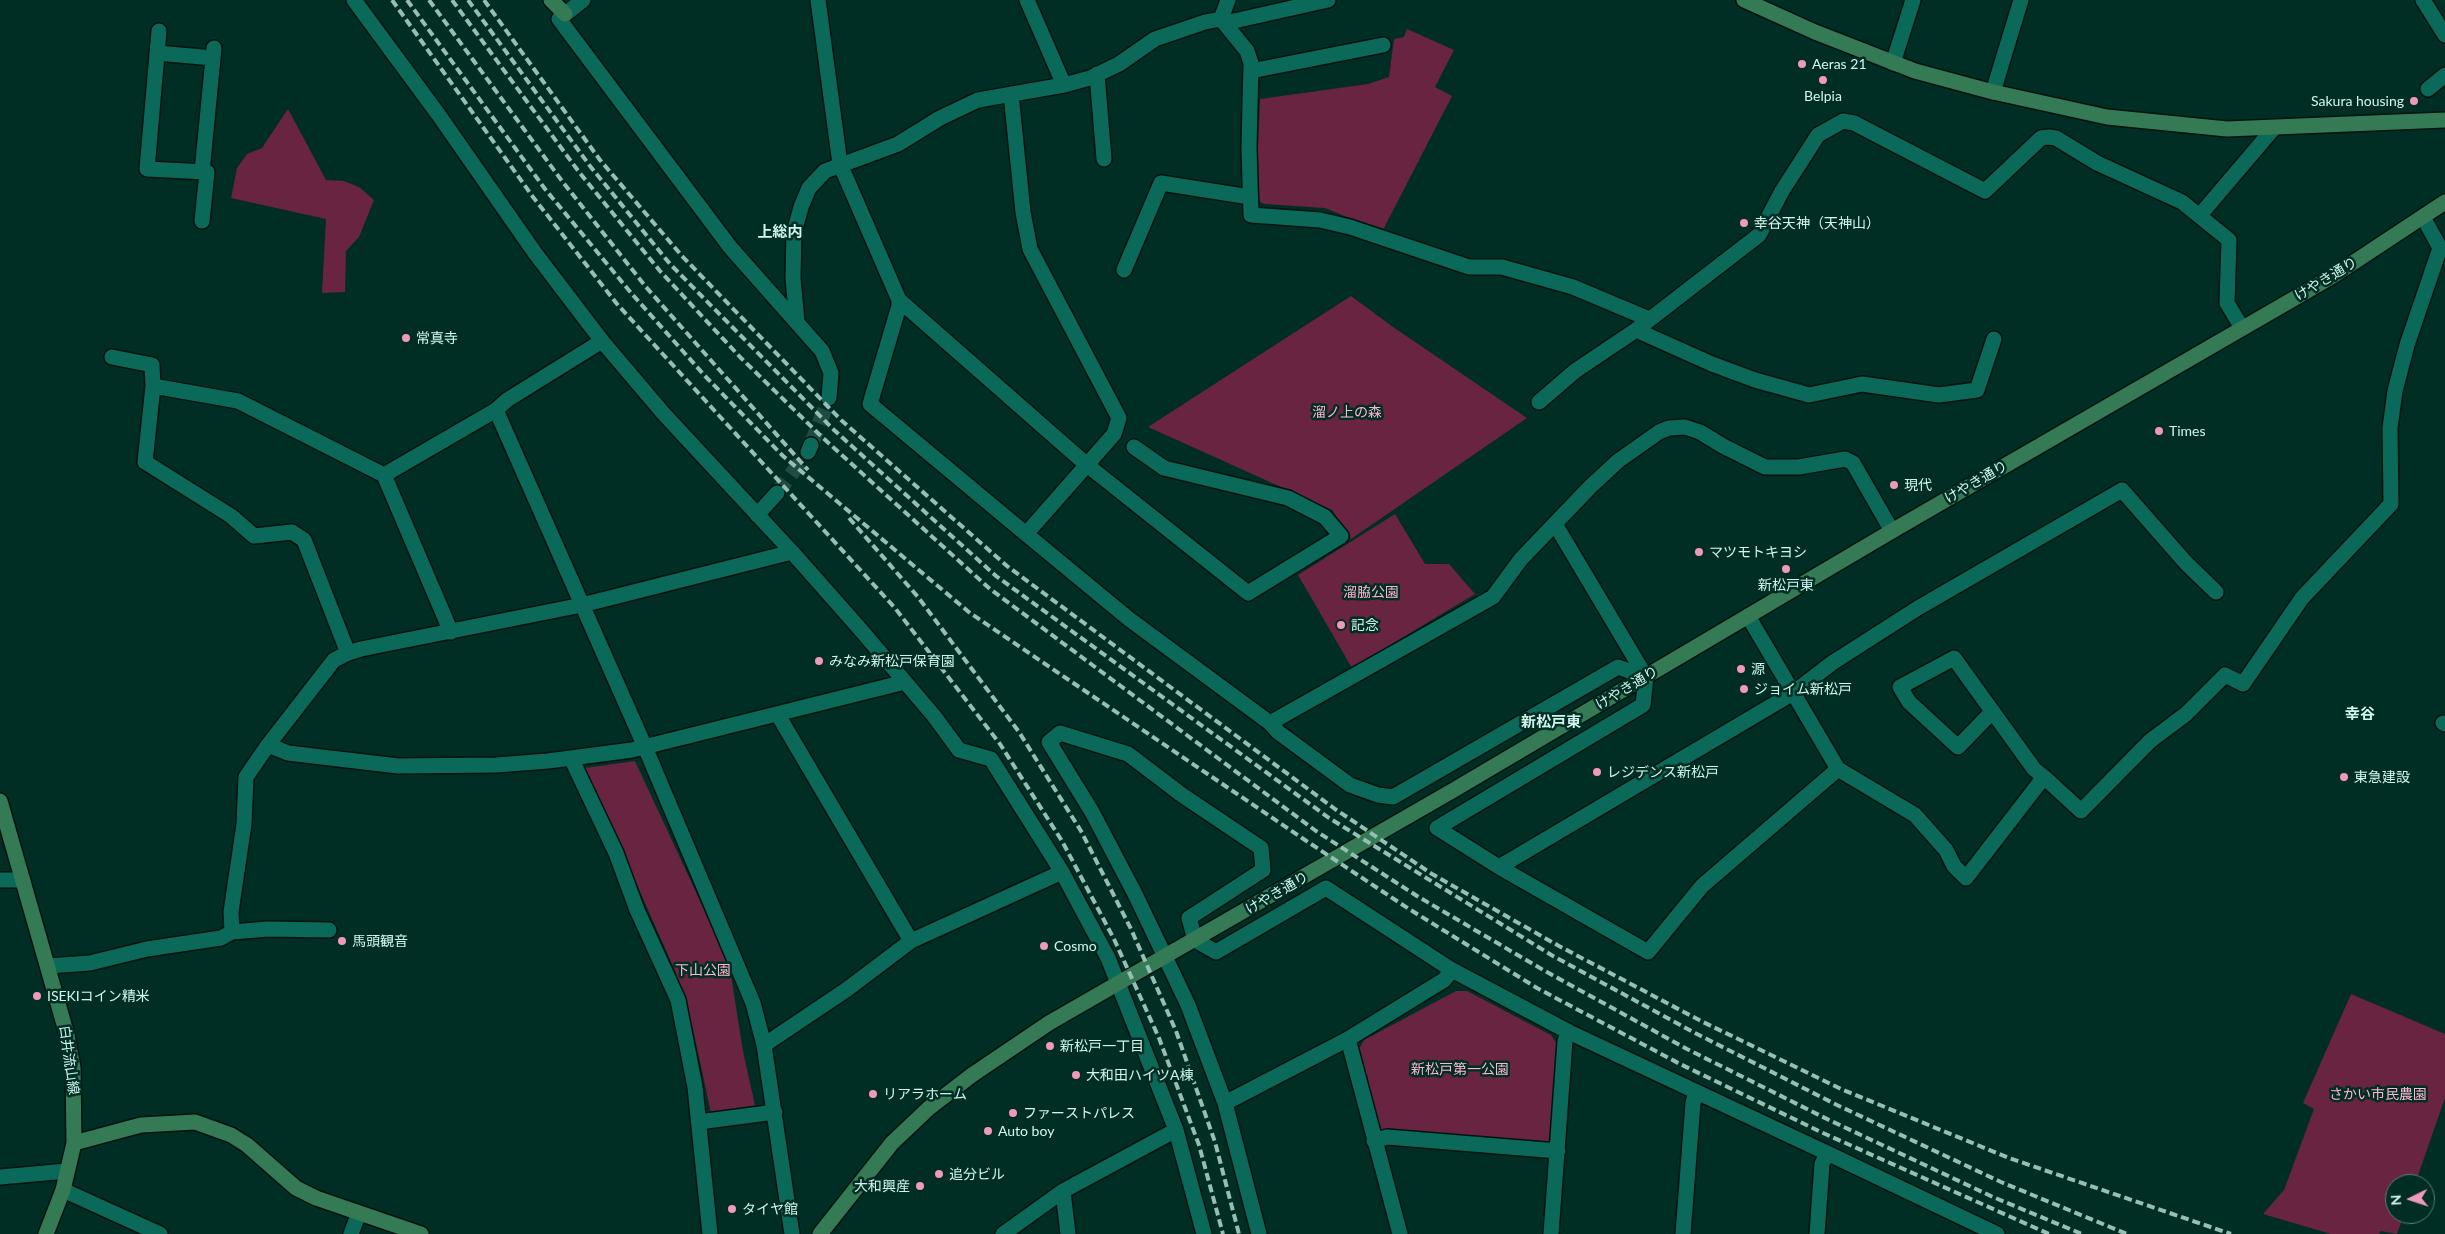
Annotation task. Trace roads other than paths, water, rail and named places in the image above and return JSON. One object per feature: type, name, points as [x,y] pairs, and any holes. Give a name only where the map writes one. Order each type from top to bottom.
[{"type":"street","points":[[354,0],[438,114],[535,253],[602,341],[663,413],[792,552],[905,682],[959,750],[991,759],[1062,872],[1119,982],[1176,1130],[1204,1234]]},
{"type":"street","points":[[551,0],[564,14]]},
{"type":"street","points":[[583,0],[559,19],[678,180],[754,276],[822,351],[831,373],[829,398]]},
{"type":"street","points":[[818,0],[840,164],[899,300],[899,306],[870,404],[1129,619],[1270,723],[1278,732],[1350,786],[1378,795],[1393,797],[1618,667],[1646,677]]},
{"type":"street","points":[[1027,0],[1064,85]]},
{"type":"street","points":[[1223,21],[1228,0]]},
{"type":"street","points":[[797,322],[792,250],[801,207],[809,188],[825,171],[898,144],[958,108],[978,100],[1064,85],[1097,74],[1119,64],[1156,40],[1205,22],[1223,21],[1328,0]]},
{"type":"street","points":[[1744,0],[1893,64],[1992,92],[2059,108],[2152,123],[2227,129],[2445,120]]},
{"type":"street","points":[[1893,64],[1913,0]]},
{"type":"street","points":[[1992,92],[2021,0]]},
{"type":"street","points":[[2423,0],[2445,34]]},
{"type":"street","points":[[1223,21],[1247,51],[1251,70],[1251,215],[1320,220],[1350,227],[1469,267],[1502,267],[1512,269],[1573,287],[1649,319]]},
{"type":"street","points":[[159,31],[147,169],[207,172],[202,221]]},
{"type":"street","points":[[1251,70],[1384,45]]},
{"type":"street","points":[[157,53],[213,53],[202,172]]},
{"type":"street","points":[[1097,74],[1104,158]]},
{"type":"street","points":[[2428,89],[2445,75]]},
{"type":"street","points":[[1011,94],[1023,212],[1030,249],[1119,418],[1114,434],[1026,534]]},
{"type":"street","points":[[1539,402],[1575,371],[1636,330],[1759,235],[1782,191],[1818,135],[1843,122],[1854,123],[1985,191],[2041,138],[2056,138],[2097,163],[2182,202],[2229,240],[2227,303],[2242,328]]},
{"type":"street","points":[[2200,215],[2274,128]]},
{"type":"street","points":[[1124,270],[1161,183],[1250,197]]},
{"type":"street","name":"けやき通り","points":[[820,1234],[892,1143],[929,1108],[1010,1048],[1119,982],[2333,276],[2445,202]]},
{"type":"street","points":[[1991,713],[1958,747],[1909,702],[1900,687],[1954,658],[1991,713],[2034,769],[2081,811],[2150,741],[2186,714],[2225,675],[2243,684],[2302,598],[2391,504],[2390,428],[2395,391],[2407,345],[2440,248],[2423,217]]},
{"type":"street","points":[[899,300],[1087,465],[1248,593],[1341,536],[1325,517],[1288,498],[1164,468],[1134,447]]},
{"type":"street","points":[[1636,330],[1712,364],[1755,380],[1809,395],[1862,384],[1939,395],[1977,390],[1994,339]]},
{"type":"street","points":[[384,475],[496,410],[507,400],[602,341]]},
{"type":"street","points":[[112,357],[152,365],[153,386],[145,462],[231,516],[254,536],[292,532],[304,540],[348,653]]},
{"type":"street","points":[[153,386],[238,401],[384,475],[451,632]]},
{"type":"street","points":[[496,410],[645,747],[753,1003],[764,1045],[792,1234]]},
{"type":"street","points":[[1270,723],[1493,597],[1521,559],[1618,461],[1659,432],[1685,427],[1700,432],[1765,467],[1799,467],[1845,459],[1853,464],[1892,531]]},
{"type":"street","points":[[1499,867],[1793,693],[1832,663],[1918,608],[2122,490],[2186,563],[2216,592]]},
{"type":"street","points":[[757,515],[777,493]]},
{"type":"street","points":[[1555,524],[1646,677],[1643,705],[1437,828],[1499,867],[1648,952],[1702,886],[1838,770]]},
{"type":"street","points":[[232,932],[231,912],[244,824],[244,785],[250,769],[334,660],[348,653],[582,605],[792,552]]},
{"type":"street","points":[[1748,616],[1838,770],[1915,815],[1946,850],[1954,866],[1966,878],[2044,778]]},
{"type":"street","points":[[268,745],[288,753],[398,766],[496,765],[571,758],[645,747],[905,682]]},
{"type":"street","points":[[778,715],[911,942]]},
{"type":"street","points":[[1259,1234],[1225,1103],[1188,1005],[1166,955],[1092,812],[1050,742],[1060,734],[1128,754],[1182,795],[1261,848],[1263,870],[1189,918],[1194,940],[1216,952],[1326,888],[1452,970],[1570,1032],[1997,1234]]},
{"type":"street","points":[[571,758],[616,853],[637,910],[678,1000],[699,1122],[710,1234]]},
{"type":"street","name":"白井流山線","points":[[0,801],[67,1035],[72,1068],[76,1114],[74,1144],[63,1190],[46,1234]]},
{"type":"street","points":[[764,1045],[846,990],[911,942],[1062,872]]},
{"type":"street","points":[[0,880],[23,880]]},
{"type":"street","points":[[48,966],[90,963],[147,949],[220,938],[232,932],[329,930]]},
{"type":"street","points":[[1225,1103],[1348,1039],[1444,980],[1452,970]]},
{"type":"street","points":[[1551,1234],[1566,1041],[1570,1032]]},
{"type":"street","points":[[1348,1039],[1400,1234]]},
{"type":"street","points":[[1683,1234],[1693,1103],[1696,1092]]},
{"type":"street","points":[[699,1122],[775,1112]]},
{"type":"street","points":[[74,1144],[141,1125],[195,1122],[231,1135],[247,1146],[296,1188],[359,1213],[421,1234]]},
{"type":"street","points":[[1003,1234],[1063,1191],[1176,1130]]},
{"type":"street","points":[[1374,1141],[1387,1137],[1558,1151]]},
{"type":"street","points":[[1817,1234],[1822,1164],[1827,1153]]},
{"type":"street","points":[[0,1177],[67,1171]]},
{"type":"street","points":[[63,1190],[156,1233]]},
{"type":"street","points":[[1063,1191],[1068,1234]]},
{"type":"street","points":[[351,1234],[359,1213]]},
{"type":"tunnel","points":[[811,445],[829,398]]},
{"type":"tunnel","points":[[777,493],[808,452]]},
{"type":"railway","points":[[392,0],[533,197],[617,304],[895,608],[1000,744],[1062,841],[1114,939],[1159,1038],[1199,1145],[1223,1234]]},
{"type":"railway","points":[[407,0],[545,189],[632,294],[705,376],[783,456],[970,613],[1409,909],[1537,988],[1680,1064],[1823,1133],[2049,1234]]},
{"type":"railway","points":[[429,0],[562,181],[646,287],[808,470]]},
{"type":"railway","points":[[452,0],[579,172],[660,271],[740,357],[823,438],[990,589],[1316,831],[1417,896],[1545,971],[1687,1049],[1829,1120],[1993,1197],[2082,1234]]},
{"type":"railway","points":[[468,0],[590,166],[670,264],[834,430],[996,576],[1329,818],[1553,956],[1695,1033],[1837,1105],[2001,1182],[2127,1234]]},
{"type":"railway","points":[[484,0],[600,160],[682,256],[841,420],[1007,566],[1335,809],[1432,874],[1559,946],[1701,1021],[1841,1089],[2009,1158],[2231,1234]]},
{"type":"railway","points":[[849,518],[918,597],[1019,732],[1081,831],[1131,929],[1176,1031],[1215,1142],[1239,1234]]},
{"type":"place","name":"Aeras 21","points":[[1802,64]]},
{"type":"place","name":"Belpia","points":[[1823,80]]},
{"type":"place","name":"Sakura housing","points":[[2414,101]]},
{"type":"place","name":"幸谷天神（天神山）","points":[[1744,223]]},
{"type":"place","name":"常真寺","points":[[406,338]]},
{"type":"place","name":"Times","points":[[2159,431]]},
{"type":"place","name":"現代","points":[[1894,485]]},
{"type":"place","name":"マツモトキヨシ","points":[[1699,552]]},
{"type":"place","name":"新松戸東","points":[[1786,569]]},
{"type":"place","name":"記念","points":[[1341,625]]},
{"type":"place","name":"みなみ新松戸保育園","points":[[819,661]]},
{"type":"place","name":"源","points":[[1741,669]]},
{"type":"place","name":"ジョイム新松戸","points":[[1744,689]]},
{"type":"place","name":"レジデンス新松戸","points":[[1597,772]]},
{"type":"place","name":"東急建設","points":[[2344,777]]},
{"type":"place","name":"馬頭観音","points":[[342,941]]},
{"type":"place","name":"Cosmo","points":[[1044,946]]},
{"type":"place","name":"ISEKIコイン精米","points":[[37,996]]},
{"type":"place","name":"新松戸一丁目","points":[[1050,1046]]},
{"type":"place","name":"大和田ハイツA棟","points":[[1076,1075]]},
{"type":"place","name":"リアラホーム","points":[[873,1094]]},
{"type":"place","name":"ファーストパレス","points":[[1013,1113]]},
{"type":"place","name":"Auto boy","points":[[988,1131]]},
{"type":"place","name":"追分ビル","points":[[939,1174]]},
{"type":"place","name":"大和興産","points":[[920,1186]]},
{"type":"place","name":"タイヤ館","points":[[732,1209]]},
{"type":"district","name":"上総内","points":[[780,232]]},
{"type":"district","name":"幸谷","points":[[2360,714]]},
{"type":"district","name":"新松戸東","points":[[1551,722]]},
{"type":"park label","name":"溜ノ上の森","points":[[1347,412]]},
{"type":"park label","name":"溜脇公園","points":[[1371,592]]},
{"type":"park label","name":"下山公園","points":[[703,970]]},
{"type":"park label","name":"新松戸第一公園","points":[[1460,1069]]},
{"type":"park label","name":"さかい市民農園","points":[[2378,1094]]}]
